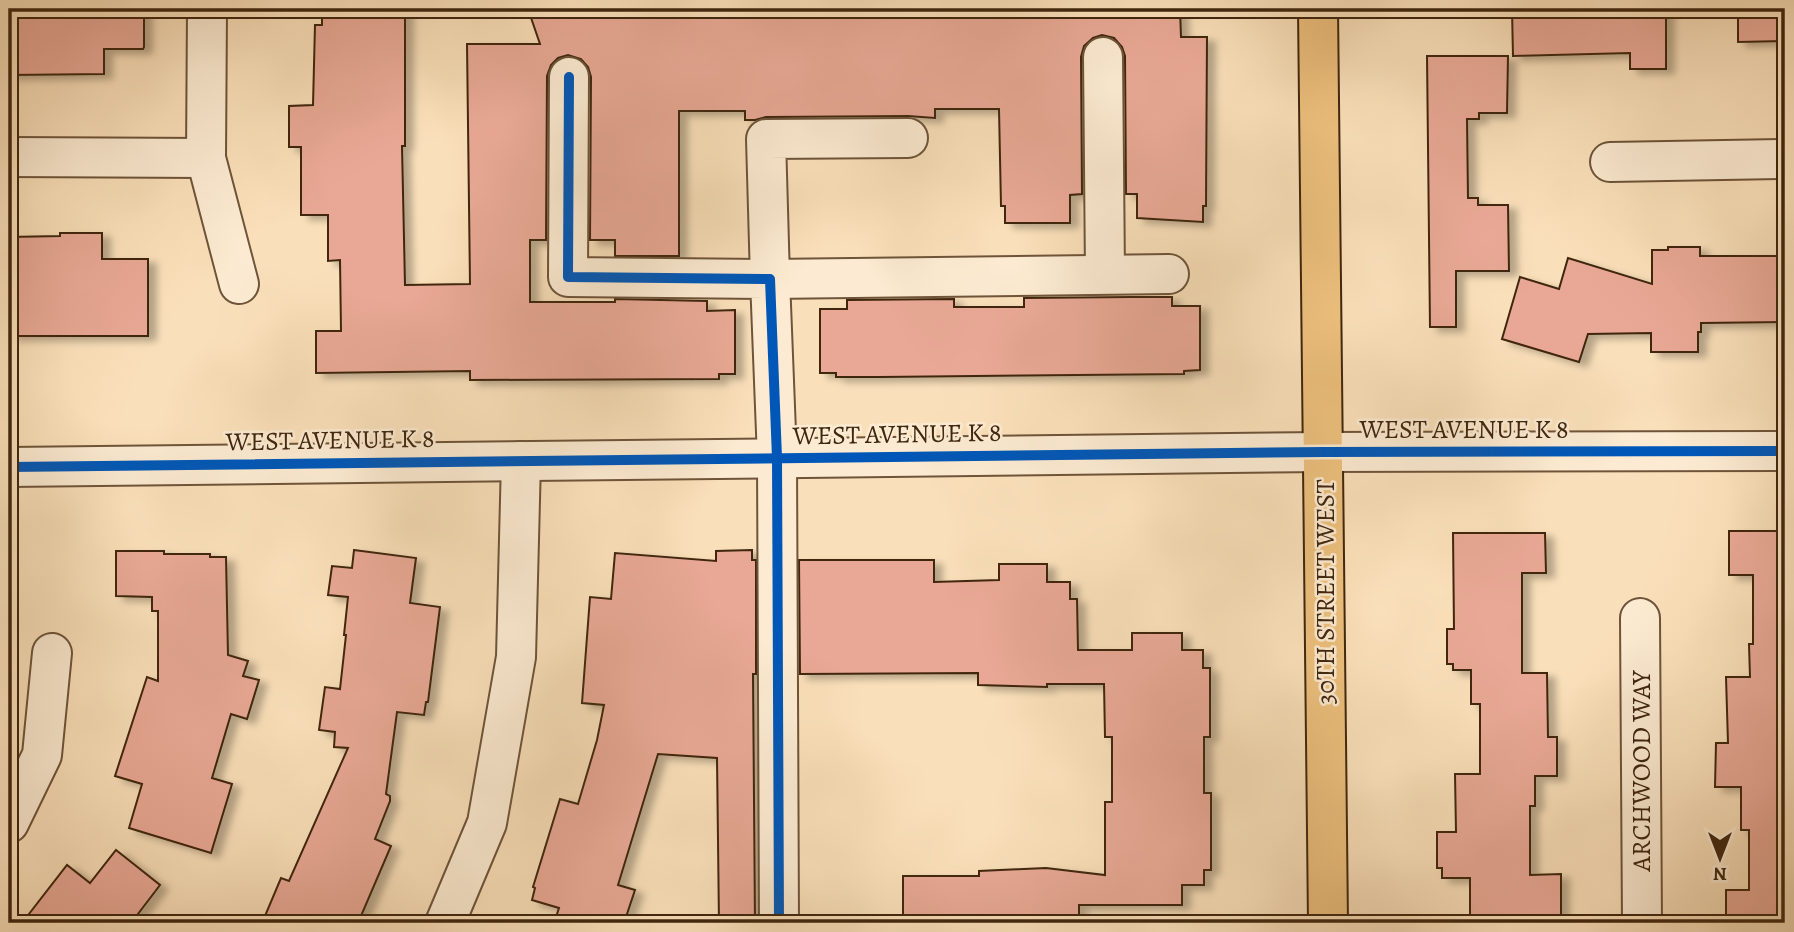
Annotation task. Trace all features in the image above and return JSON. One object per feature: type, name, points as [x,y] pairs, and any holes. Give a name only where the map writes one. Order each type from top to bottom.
[{"type":"main road","name":"30TH STREET WEST","points":[[1318,9],[1328,923]]},
{"type":"street","points":[[207,9],[206,158],[239,284]]},
{"type":"street","points":[[1103,58],[1105,274]]},
{"type":"street","points":[[569,77],[568,277],[770,279],[1168,274]]},
{"type":"street","points":[[779,923],[777,458],[766,139],[908,138]]},
{"type":"street","points":[[9,157],[206,158]]},
{"type":"street","points":[[1610,162],[1785,159]]},
{"type":"street","name":"WEST AVENUE K 8","points":[[9,467],[1324,452],[1785,451]]},
{"type":"street","points":[[445,923],[487,823],[516,657],[521,461]]},
{"type":"street","name":"ARCHWOOD WAY","points":[[1640,618],[1642,923]]},
{"type":"street","points":[[9,824],[42,755],[52,653]]},
{"type":"building","points":[[9,9],[144,9],[144,47],[104,49],[104,74],[9,75]]},
{"type":"building","points":[[322,9],[405,9],[405,146],[402,146],[405,285],[470,284],[467,44],[540,44],[528,9],[1180,9],[1181,37],[1207,37],[1206,206],[1203,206],[1203,222],[1137,218],[1137,194],[1126,194],[1125,56],[1122,47],[1114,38],[1102,35],[1093,38],[1084,46],[1081,57],[1082,194],[1070,195],[1070,223],[1005,223],[1005,206],[1001,206],[999,109],[935,109],[935,118],[766,117],[755,120],[745,120],[745,111],[679,111],[679,256],[615,256],[615,240],[590,240],[591,77],[588,67],[581,59],[568,55],[558,58],[551,65],[547,76],[546,240],[530,240],[530,302],[615,302],[615,299],[707,301],[707,311],[735,310],[735,374],[719,374],[719,379],[470,380],[470,371],[316,373],[316,331],[341,331],[340,260],[328,261],[328,215],[301,215],[301,147],[289,147],[289,106],[313,105],[315,25],[322,25]]},
{"type":"building","points":[[1512,9],[1666,9],[1666,69],[1630,69],[1630,53],[1513,56]]},
{"type":"building","points":[[1738,9],[1785,9],[1785,41],[1738,42]]},
{"type":"building","points":[[1427,56],[1508,56],[1507,113],[1479,113],[1479,119],[1467,119],[1468,198],[1478,198],[1478,205],[1508,205],[1509,271],[1456,271],[1456,327],[1430,327]]},
{"type":"building","points":[[60,233],[102,233],[102,259],[148,259],[148,336],[9,336],[9,237],[60,236]]},
{"type":"building","points":[[1668,247],[1700,247],[1700,256],[1785,256],[1785,322],[1701,323],[1698,352],[1651,352],[1651,333],[1588,334],[1579,362],[1502,339],[1520,277],[1559,289],[1568,258],[1652,284],[1652,250],[1668,250]]},
{"type":"building","points":[[1172,297],[1172,306],[1200,306],[1200,370],[1184,371],[1184,374],[880,377],[836,377],[836,373],[820,373],[820,309],[847,309],[847,300],[954,299],[954,307],[1024,307],[1024,298]]},
{"type":"building","points":[[1729,531],[1785,531],[1785,920],[1765,920],[1765,923],[1726,923],[1726,890],[1749,890],[1749,830],[1741,830],[1741,787],[1715,787],[1716,743],[1728,743],[1726,677],[1750,677],[1749,644],[1753,644],[1753,575],[1729,575]]},
{"type":"building","points":[[1453,533],[1545,533],[1546,573],[1522,573],[1522,673],[1547,673],[1548,737],[1557,737],[1557,776],[1535,776],[1535,806],[1530,806],[1530,875],[1561,874],[1561,915],[1470,915],[1470,878],[1442,878],[1442,868],[1437,868],[1437,832],[1456,832],[1455,774],[1480,774],[1480,704],[1471,704],[1471,670],[1453,670],[1453,664],[1447,664],[1447,629],[1454,629]]},
{"type":"building","points":[[354,550],[416,558],[410,603],[440,607],[428,702],[424,715],[397,712],[386,794],[390,796],[390,801],[375,839],[391,846],[358,923],[262,923],[281,878],[289,881],[348,748],[334,747],[335,732],[319,730],[325,687],[340,689],[346,635],[348,597],[328,595],[332,566],[352,568]]},
{"type":"building","points":[[752,550],[752,560],[756,560],[756,674],[753,674],[755,923],[719,923],[717,758],[658,754],[618,885],[635,890],[624,923],[554,923],[559,908],[532,900],[533,887],[560,799],[578,804],[597,740],[604,705],[582,703],[590,597],[611,599],[615,553],[716,561],[716,551]]},
{"type":"building","points":[[116,551],[164,551],[164,554],[210,554],[210,557],[226,557],[228,655],[248,661],[243,676],[259,680],[247,719],[231,714],[212,778],[232,784],[211,853],[129,828],[142,784],[115,776],[147,677],[158,681],[158,611],[152,611],[152,597],[116,596]]},
{"type":"building","points":[[799,560],[934,560],[934,582],[999,580],[999,564],[1047,564],[1047,582],[1070,582],[1070,599],[1077,599],[1078,650],[1132,650],[1132,633],[1182,633],[1182,650],[1203,650],[1203,668],[1210,668],[1210,737],[1204,737],[1204,793],[1211,793],[1211,870],[1204,870],[1204,885],[1182,885],[1182,905],[1079,905],[1079,915],[1072,915],[1072,923],[903,923],[903,876],[979,876],[979,871],[1046,868],[1105,875],[1105,802],[1112,802],[1112,737],[1105,737],[1104,684],[1047,684],[1047,687],[978,685],[978,673],[800,674]]},
{"type":"building","points":[[116,850],[160,885],[131,923],[22,923],[67,865],[90,883]]},
{"type":"cycle path","points":[[569,77],[568,277],[770,279],[777,458],[779,923]]},
{"type":"cycle path","points":[[9,467],[1324,452],[1785,451]]}]
